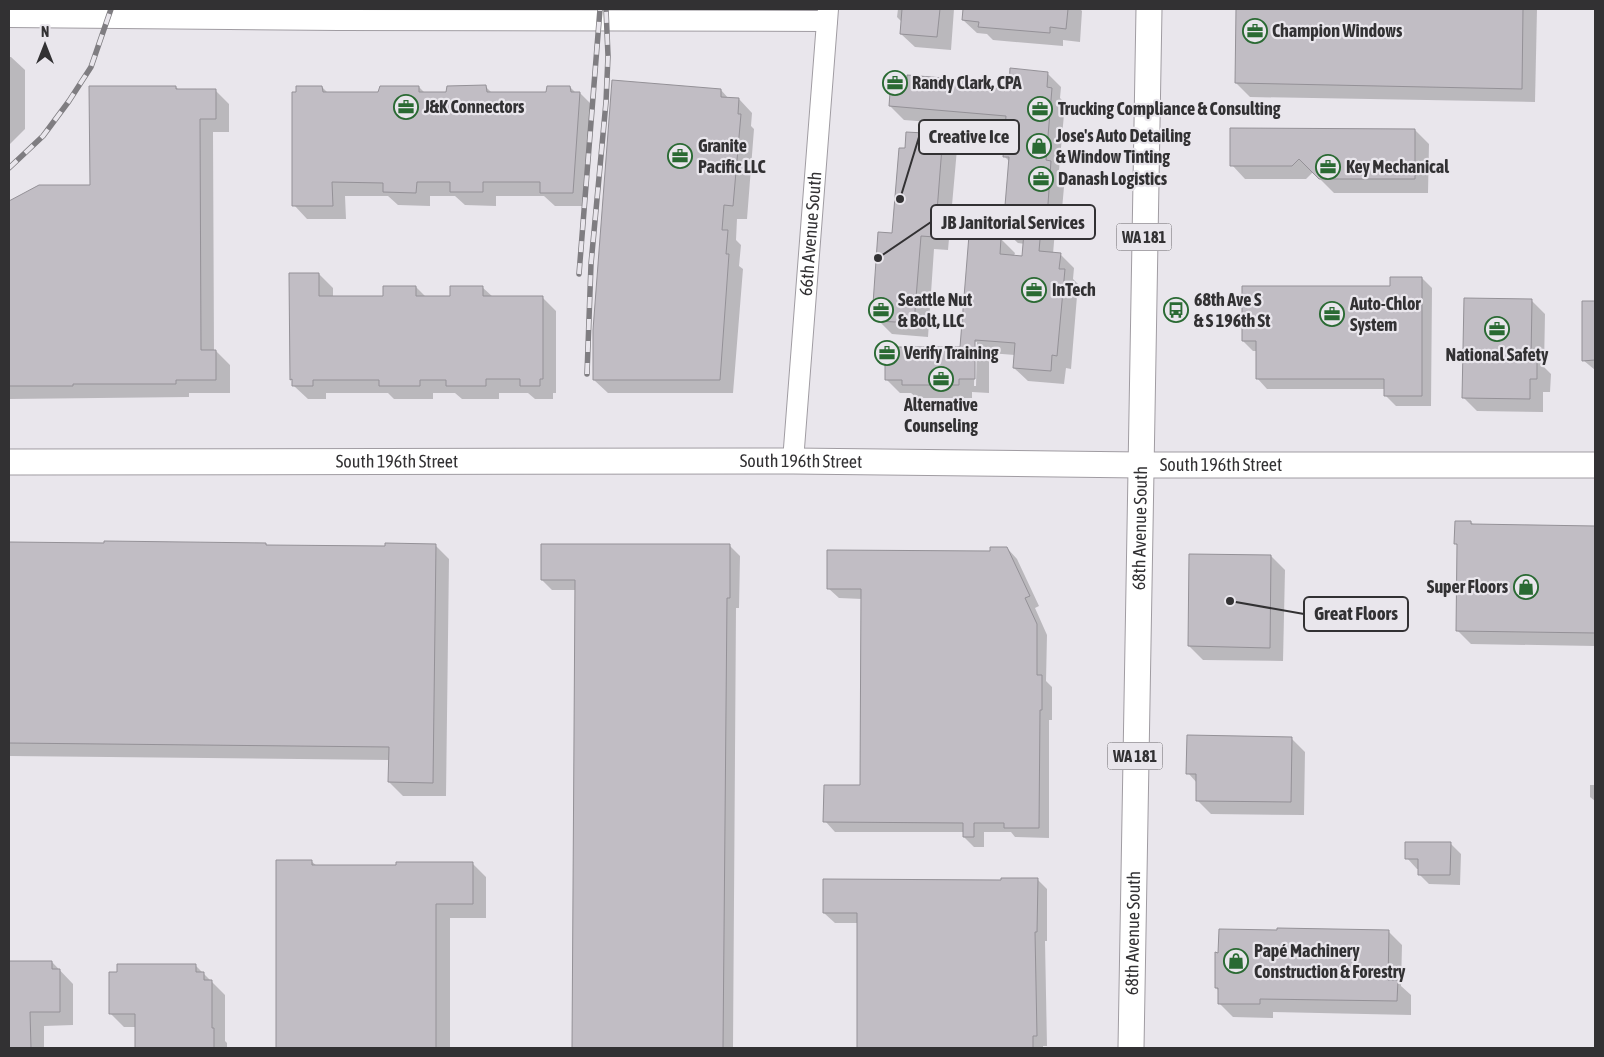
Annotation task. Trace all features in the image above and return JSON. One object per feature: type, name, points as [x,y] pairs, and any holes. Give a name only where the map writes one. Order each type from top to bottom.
[{"type":"main road","name":"68th Avenue South","points":[[1131,1048],[1149,9]]},
{"type":"main road","name":"South 196th Street","points":[[9,462],[793,461],[1595,465]]},
{"type":"street","points":[[9,17],[340,14],[828,15]]},
{"type":"street","name":"66th Avenue South","points":[[793,461],[828,15]]},
{"type":"building","points":[[902,9],[940,9],[937,37],[900,34]]},
{"type":"building","points":[[963,9],[1068,9],[1066,29],[1050,27],[1050,33],[978,27],[979,22],[962,20]]},
{"type":"building","points":[[1236,9],[1523,9],[1522,89],[1235,83]]},
{"type":"building","points":[[1010,68],[1048,72],[1047,87],[1052,88],[1046,160],[1051,161],[1047,218],[1042,217],[1039,251],[1061,253],[1059,269],[1065,269],[1057,356],[1052,355],[1051,371],[1013,368],[1015,343],[975,340],[975,379],[959,379],[959,385],[902,385],[902,380],[885,380],[885,347],[960,347],[969,235],[1001,238],[1000,254],[1022,256],[1024,232],[1003,230],[1009,157],[1003,157],[1006,116],[889,106],[891,79],[907,80],[907,75],[979,81],[979,87],[1009,89]]},
{"type":"building","points":[[612,80],[721,89],[721,97],[739,98],[738,114],[741,114],[733,206],[724,205],[722,230],[728,230],[726,254],[729,254],[720,380],[593,380],[593,330]]},
{"type":"building","points":[[486,85],[487,92],[546,92],[547,86],[570,86],[571,92],[580,92],[573,193],[540,193],[540,182],[483,182],[483,192],[450,192],[450,182],[417,182],[416,193],[383,192],[383,183],[332,182],[333,206],[292,206],[292,92],[296,92],[296,86],[322,86],[323,92],[378,92],[380,86],[419,86],[419,92],[446,92],[447,86]]},
{"type":"building","points":[[89,86],[176,86],[176,89],[216,89],[216,119],[200,119],[201,350],[216,350],[216,380],[176,380],[176,384],[9,386],[9,201],[39,185],[90,185]]},
{"type":"building","points":[[1230,128],[1415,129],[1415,179],[1319,179],[1299,159],[1292,166],[1230,166]]},
{"type":"building","points":[[906,132],[943,134],[935,237],[921,236],[914,323],[877,321],[878,304],[873,304],[878,232],[892,233],[899,148],[905,148]]},
{"type":"building","points":[[289,273],[319,273],[319,296],[383,296],[383,286],[416,286],[416,296],[450,296],[450,286],[483,286],[483,296],[543,296],[543,379],[540,379],[540,386],[520,386],[520,379],[486,379],[486,386],[446,386],[446,380],[420,380],[420,386],[379,386],[379,380],[313,380],[313,386],[292,386],[292,379],[290,380]]},
{"type":"building","name":"Auto-Chlor System","points":[[1390,277],[1422,277],[1422,396],[1384,396],[1384,379],[1256,379],[1256,341],[1242,341],[1242,286],[1390,286]]},
{"type":"building","name":"National Safety","points":[[1464,298],[1532,299],[1531,359],[1537,359],[1537,379],[1530,379],[1530,399],[1462,398]]},
{"type":"building","points":[[1582,301],[1595,301],[1595,360],[1582,361]]},
{"type":"building","name":"Super Floors","points":[[1455,521],[1471,521],[1471,524],[1595,526],[1595,633],[1456,631],[1457,544],[1454,544]]},
{"type":"building","points":[[104,541],[266,543],[266,545],[385,546],[385,543],[436,544],[433,783],[388,782],[389,747],[9,743],[9,542],[104,543]]},
{"type":"building","points":[[541,544],[730,544],[730,598],[727,598],[723,1048],[572,1048],[575,580],[541,580]]},
{"type":"building","points":[[990,547],[1007,547],[1030,596],[1025,598],[1037,624],[1037,675],[1042,675],[1039,828],[1004,828],[1004,823],[974,823],[974,837],[963,837],[963,823],[823,822],[824,785],[860,785],[861,589],[827,589],[827,550],[990,551]]},
{"type":"building","points":[[1189,554],[1271,555],[1270,648],[1188,646]]},
{"type":"building","points":[[1187,735],[1292,737],[1291,802],[1196,801],[1196,774],[1186,774]]},
{"type":"building","points":[[1405,842],[1451,842],[1450,875],[1418,875],[1418,859],[1405,859]]},
{"type":"building","points":[[276,860],[312,860],[312,865],[396,865],[396,862],[473,862],[473,904],[436,904],[436,1048],[276,1048]]},
{"type":"building","points":[[1001,878],[1038,878],[1037,932],[1035,932],[1037,1036],[1033,1036],[1033,1048],[857,1048],[857,913],[823,913],[823,879],[1001,880]]},
{"type":"building","points":[[1277,928],[1389,930],[1388,980],[1398,980],[1397,1001],[1260,999],[1260,1004],[1218,1004],[1218,988],[1215,988],[1215,952],[1218,953],[1219,929],[1277,930]]},
{"type":"building","points":[[9,961],[52,961],[52,969],[60,969],[60,1012],[30,1012],[31,1048],[9,1048]]},
{"type":"building","points":[[117,964],[196,964],[196,972],[204,972],[204,980],[212,980],[214,1048],[135,1048],[135,1014],[109,1014],[109,972],[117,972]]},
{"type":"railway","points":[[9,168],[43,136],[91,67],[111,9]]},
{"type":"railway","points":[[579,274],[600,9]]},
{"type":"railway","points":[[587,374],[591,264],[606,102],[608,56],[606,9]]},
{"type":"place","name":"Champion Windows","points":[[1255,31]]},
{"type":"place","name":"Randy Clark, CPA","points":[[895,83]]},
{"type":"place","name":"J&K Connectors","points":[[406,107]]},
{"type":"place","name":"Trucking Compliance & Consulting","points":[[1040,109]]},
{"type":"place","name":"Jose's Auto Detailing & Window Tinting","points":[[1039,146]]},
{"type":"place","name":"Granite Pacific LLC","points":[[680,156]]},
{"type":"place","name":"Key Mechanical","points":[[1328,167]]},
{"type":"place","name":"Danash Logistics","points":[[1041,179]]},
{"type":"place","name":"Creative Ice","points":[[900,199]]},
{"type":"place","name":"JB Janitorial Services","points":[[878,258]]},
{"type":"place","name":"InTech","points":[[1034,290]]},
{"type":"place","name":"Seattle Nut & Bolt, LLC","points":[[881,310]]},
{"type":"place","name":"68th Ave S & S 196th St","points":[[1176,310]]},
{"type":"place","name":"Auto-Chlor System","points":[[1332,314]]},
{"type":"place","name":"National Safety","points":[[1497,329]]},
{"type":"place","name":"Verify Training","points":[[887,353]]},
{"type":"place","name":"Alternative Counseling","points":[[941,379]]},
{"type":"place","name":"Super Floors","points":[[1526,587]]},
{"type":"place","name":"Great Floors","points":[[1230,601]]},
{"type":"place","name":"Papé Machinery Construction & Forestry","points":[[1236,961]]}]
